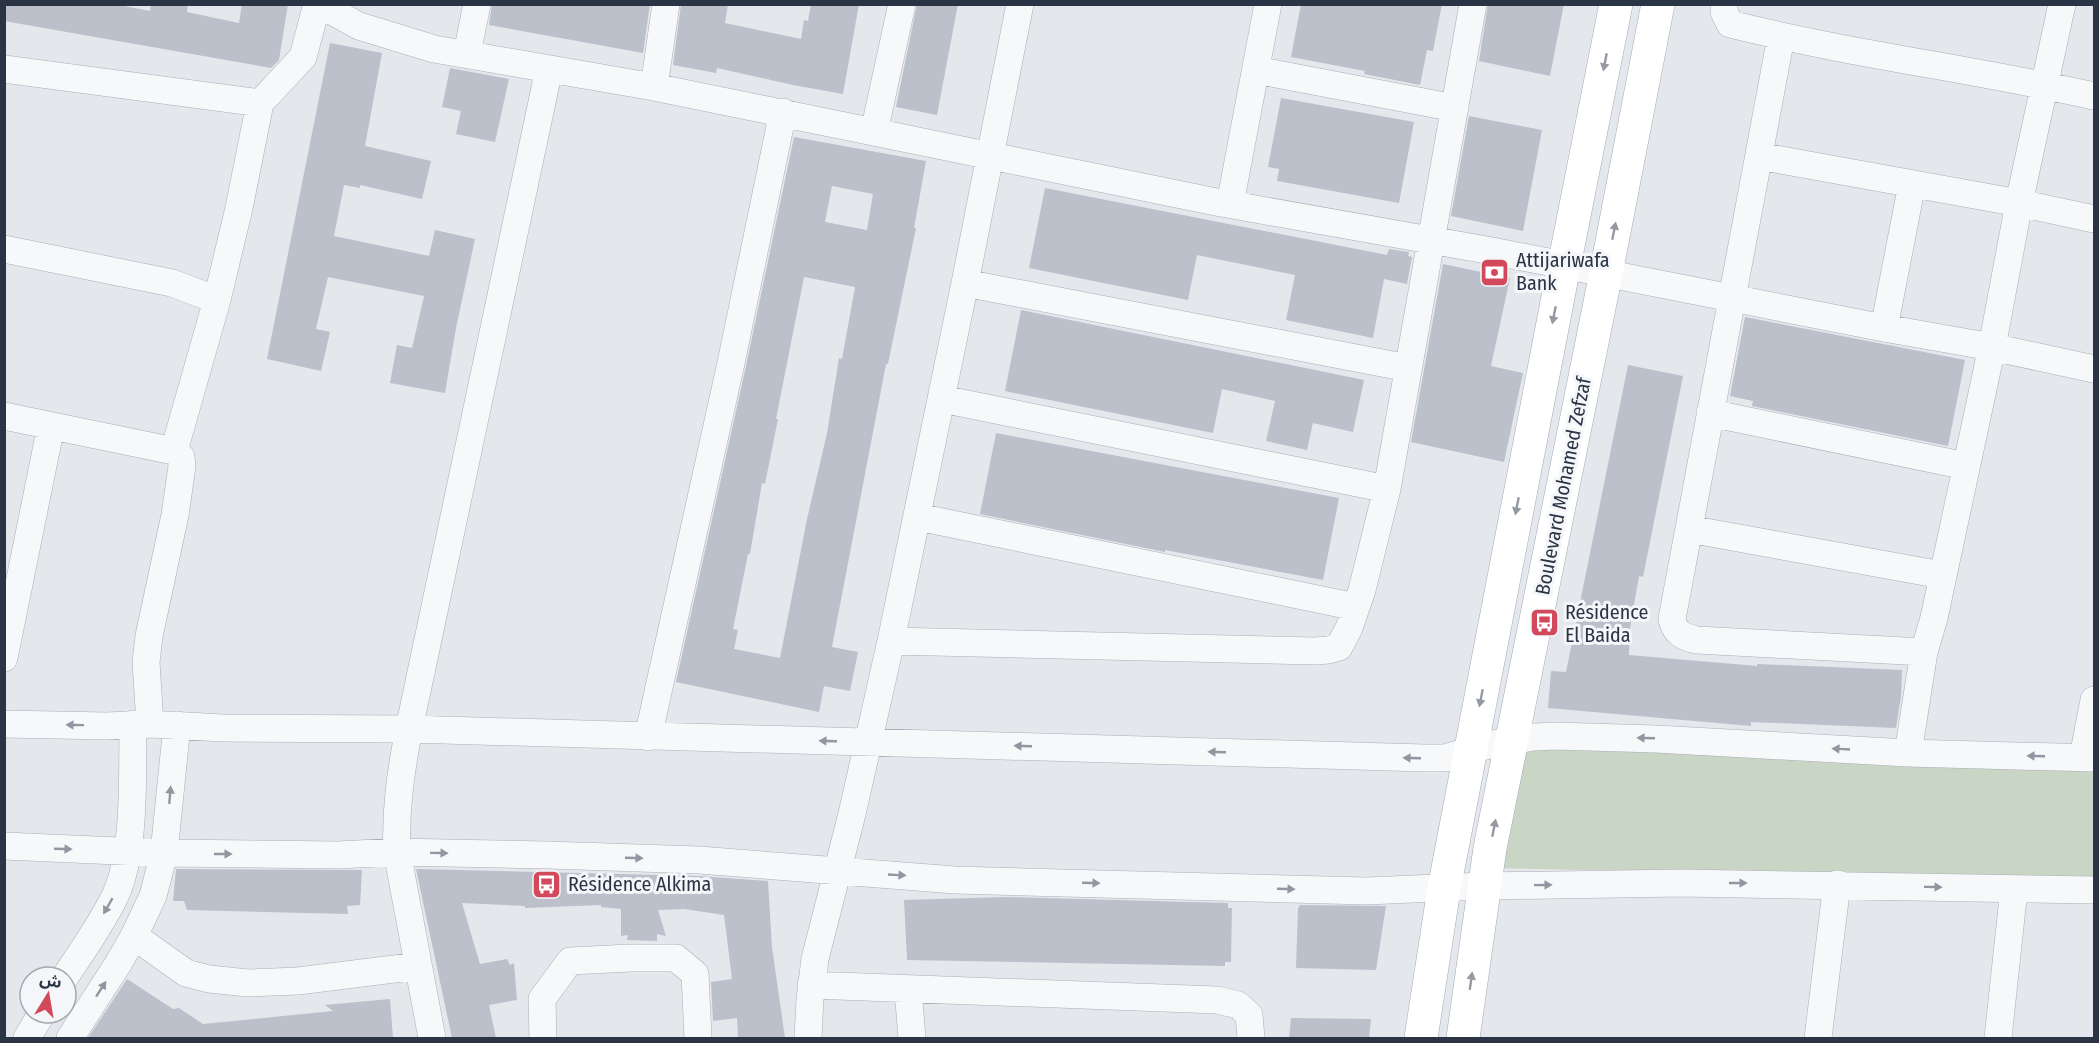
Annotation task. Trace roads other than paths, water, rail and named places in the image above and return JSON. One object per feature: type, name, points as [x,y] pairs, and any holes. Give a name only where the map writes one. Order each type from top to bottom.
[{"type":"main road","name":"Boulevard Mohamed Zefzaf","points":[[1421,1038],[1444,889],[1616,4]]},
{"type":"main road","name":"Boulevard Mohamed Zefzaf","points":[[1463,1038],[1490,848],[1658,4]]},
{"type":"street","points":[[174,451],[217,300],[239,208],[260,103],[303,57],[318,4],[343,19],[377,33],[434,48],[654,87],[783,112],[990,157],[1992,347],[2094,369]]},
{"type":"street","points":[[467,54],[477,4]]},
{"type":"street","points":[[654,87],[666,4]]},
{"type":"street","points":[[874,132],[902,4]]},
{"type":"street","points":[[808,1038],[815,958],[869,742],[918,517],[1020,4]]},
{"type":"street","points":[[1230,204],[1268,4]]},
{"type":"street","points":[[891,641],[1321,651],[1334,649],[1342,642],[1356,607],[1387,489],[1473,4]]},
{"type":"street","points":[[1724,4],[1724,12],[1730,24],[1781,37],[2094,96]]},
{"type":"street","points":[[1908,753],[1924,652],[1934,618],[1992,347],[2019,203],[2062,4]]},
{"type":"street","points":[[1781,37],[1672,619],[1674,627],[1683,636],[1697,640],[1924,652]]},
{"type":"street","points":[[4,69],[260,103]]},
{"type":"street","points":[[432,1038],[397,852],[398,798],[409,729],[549,69]]},
{"type":"street","points":[[1256,70],[1455,108]]},
{"type":"street","points":[[648,737],[729,374],[783,112]]},
{"type":"street","points":[[1759,156],[2019,203],[2094,219]]},
{"type":"street","points":[[1884,328],[1912,184]]},
{"type":"street","points":[[4,249],[172,283],[217,300]]},
{"type":"street","points":[[965,284],[1408,368]]},
{"type":"street","points":[[942,399],[1387,489]]},
{"type":"street","points":[[1710,413],[1966,466]]},
{"type":"street","points":[[4,416],[174,451],[181,457],[182,466],[165,565],[149,636],[142,724],[127,851],[116,894],[72,965]]},
{"type":"street","points":[[4,658],[51,426]]},
{"type":"street","points":[[918,517],[1356,607]]},
{"type":"street","points":[[1689,529],[1942,575]]},
{"type":"street","points":[[4,724],[409,729],[1424,758],[1445,758],[1534,736],[1556,736],[1656,739],[1908,753],[2089,758],[2094,700]]},
{"type":"street","points":[[69,1038],[134,936],[153,896],[164,854],[177,725]]},
{"type":"street","points":[[4,846],[164,854],[338,855],[397,852],[699,860],[955,880],[1366,891],[1484,886],[1682,883],[2094,890]]},
{"type":"street","points":[[1818,1038],[1837,884]]},
{"type":"street","points":[[1998,1038],[2014,889]]},
{"type":"street","points":[[134,936],[186,973],[209,979],[248,983],[298,981],[418,966]]},
{"type":"street","points":[[543,1038],[542,999],[570,961],[630,958],[676,958],[695,974],[698,1038]]},
{"type":"street","points":[[811,985],[1217,1000],[1238,1005],[1249,1015],[1251,1038]]},
{"type":"street","points":[[908,989],[912,1038]]},
{"type":"street","points":[[27,1038],[35,1025]]},
{"type":"place","name":"Attijariwafa Bank","points":[[1495,272]]},
{"type":"place","name":"Résidence El Baida","points":[[1544,623]]},
{"type":"place","name":"Résidence Alkima","points":[[547,884]]}]
